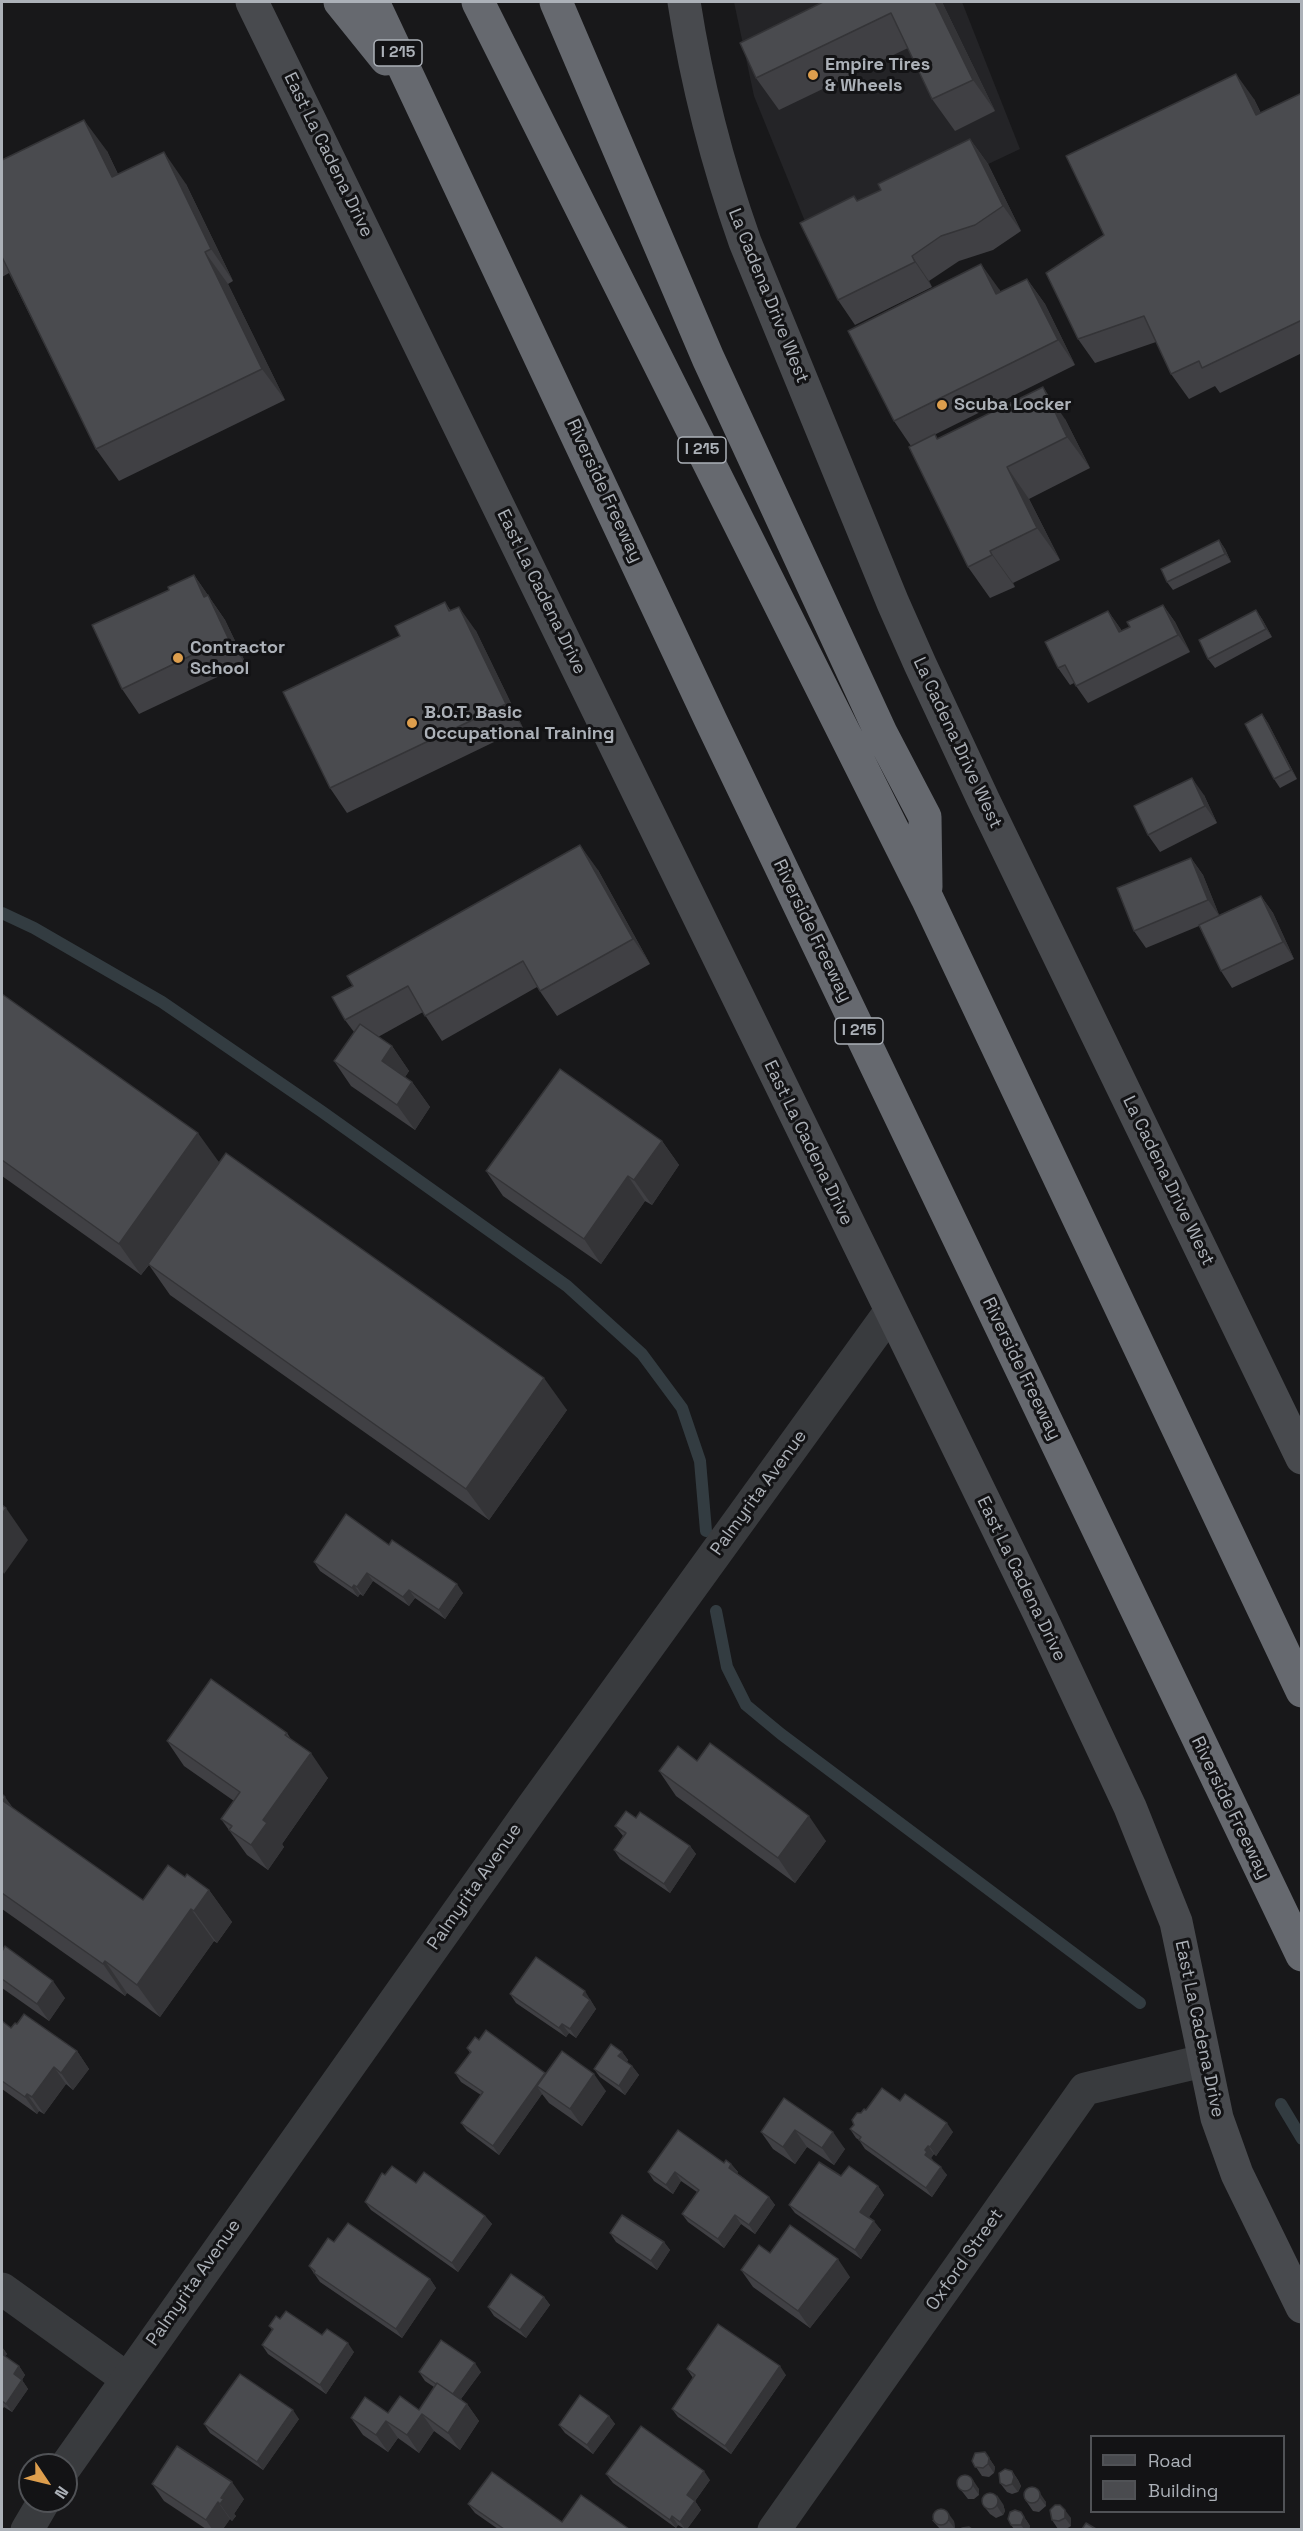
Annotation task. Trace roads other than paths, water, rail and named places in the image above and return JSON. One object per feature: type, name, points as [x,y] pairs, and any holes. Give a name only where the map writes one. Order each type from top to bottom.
[{"type":"highway","points":[[340,2],[422,105]]},
{"type":"highway","name":"Riverside Freeway","points":[[373,2],[717,732],[1302,1955]]},
{"type":"highway","name":"I 215","points":[[478,2],[927,898],[1302,1691]]},
{"type":"highway","points":[[556,2],[713,369],[880,733],[925,817],[927,898]]},
{"type":"main road","name":"East La Cadena Drive","points":[[252,2],[1035,1605],[1130,1807],[1176,1922],[1203,2061],[1217,2118],[1237,2174],[1302,2307]]},
{"type":"main road","name":"La Cadena Drive West","points":[[684,2],[711,138],[726,189],[745,242],[893,603],[982,799],[1302,1458]]},
{"type":"street","name":"Palmyrita Avenue","points":[[75,2453],[533,1806],[890,1312]]},
{"type":"street","name":"Oxford Street","points":[[774,2529],[1085,2088],[1203,2061]]},
{"type":"street","points":[[2,2289],[126,2378]]},
{"type":"street","points":[[27,2529],[37,2513]]},
{"type":"waterway","points":[[2,913],[34,928],[162,1002],[321,1111],[567,1286],[642,1354],[682,1408],[700,1461],[706,1531]]},
{"type":"waterway","points":[[716,1611],[727,1667],[746,1705],[781,1734],[1140,2003]]},
{"type":"waterway","points":[[1281,2104],[1302,2139]]},
{"type":"place","name":"Empire Tires & Wheels","points":[[813,75]]},
{"type":"place","name":"Scuba Locker","points":[[942,405]]},
{"type":"place","name":"Contractor School","points":[[178,658]]},
{"type":"place","name":"B.O.T. Basic Occupational Training","points":[[412,723]]}]
